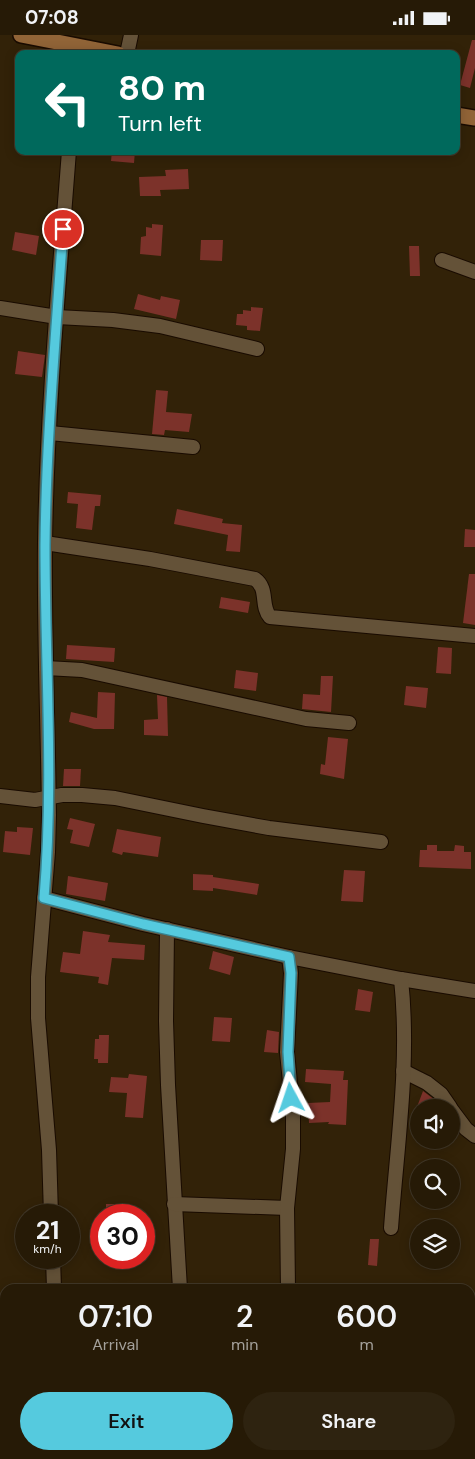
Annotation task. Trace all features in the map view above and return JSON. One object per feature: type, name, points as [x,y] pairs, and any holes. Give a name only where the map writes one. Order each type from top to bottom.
[{"type":"main road","points":[[21,35],[44,37],[72,49]]},
{"type":"main road","points":[[460,116],[475,119]]},
{"type":"street","points":[[128,50],[131,35]]},
{"type":"street","points":[[51,1204],[49,1150],[38,1018],[38,977],[48,852],[49,798],[45,543],[57,317],[69,155]]},
{"type":"street","points":[[442,261],[475,272]]},
{"type":"street","points":[[0,308],[57,317],[114,320],[160,326],[257,349]]},
{"type":"street","points":[[50,433],[193,447]]},
{"type":"street","points":[[45,543],[150,559],[255,579],[263,588],[266,612],[270,617],[475,637]]},
{"type":"street","points":[[46,668],[82,670],[306,719],[349,723]]},
{"type":"street","points":[[0,795],[35,800],[82,795],[115,798],[203,817],[269,828],[381,842]]},
{"type":"street","points":[[44,898],[289,957],[401,979],[475,991]]},
{"type":"street","points":[[167,929],[166,1021],[180,1284]]},
{"type":"street","points":[[288,1284],[287,1208],[293,1149],[293,1113],[288,1052],[291,973],[289,957]]},
{"type":"street","points":[[391,1228],[404,1071],[404,1022],[401,979]]},
{"type":"street","points":[[404,1071],[427,1083],[445,1099]]},
{"type":"street","points":[[460,1121],[466,1129],[475,1136]]},
{"type":"street","points":[[174,1204],[287,1208]]},
{"type":"street","points":[[53,1269],[54,1284]]},
{"type":"building","points":[[472,40],[475,40],[475,68],[470,88],[460,85]]},
{"type":"building","points":[[112,155],[135,155],[134,163],[111,161]]},
{"type":"building","points":[[188,169],[189,189],[160,190],[161,196],[140,196],[139,177],[166,176],[165,170]]},
{"type":"building","points":[[152,224],[163,225],[161,256],[140,254],[141,237],[146,236],[146,227],[152,228]]},
{"type":"building","points":[[15,232],[39,236],[36,255],[12,250]]},
{"type":"building","points":[[201,240],[223,240],[222,261],[200,260]]},
{"type":"building","points":[[409,246],[419,246],[420,276],[410,276]]},
{"type":"building","points":[[138,294],[160,300],[161,296],[180,300],[176,319],[134,309]]},
{"type":"building","points":[[251,307],[263,308],[260,331],[247,330],[247,326],[236,325],[237,314],[243,314],[243,310],[251,311]]},
{"type":"building","points":[[18,351],[45,355],[42,377],[15,374]]},
{"type":"building","points":[[156,390],[168,391],[166,412],[192,414],[189,432],[165,430],[164,435],[152,434]]},
{"type":"building","points":[[68,492],[101,495],[100,506],[95,506],[92,530],[76,528],[78,504],[67,503]]},
{"type":"building","points":[[177,509],[223,519],[222,523],[242,525],[240,552],[226,551],[228,535],[174,524]]},
{"type":"building","points":[[465,529],[475,530],[475,547],[464,547]]},
{"type":"building","points":[[469,574],[475,574],[475,625],[463,623]]},
{"type":"building","points":[[221,597],[250,602],[248,613],[219,608]]},
{"type":"building","points":[[67,645],[115,648],[114,662],[66,659]]},
{"type":"building","points":[[438,647],[452,648],[451,674],[436,673]]},
{"type":"building","points":[[236,670],[258,673],[256,691],[234,688]]},
{"type":"building","points":[[321,676],[333,676],[331,712],[302,709],[303,694],[320,695]]},
{"type":"building","points":[[406,686],[428,688],[426,708],[404,705]]},
{"type":"building","points":[[98,692],[115,693],[114,729],[94,729],[69,722],[71,712],[97,718]]},
{"type":"building","points":[[157,695],[167,697],[168,736],[144,735],[144,720],[158,719]]},
{"type":"building","points":[[328,737],[348,739],[344,779],[320,774],[321,764],[325,765]]},
{"type":"building","points":[[64,769],[81,769],[80,786],[63,786]]},
{"type":"building","points":[[70,818],[95,824],[89,847],[70,843],[73,830],[67,829]]},
{"type":"building","points":[[17,827],[33,828],[30,855],[3,852],[5,831],[17,832]]},
{"type":"building","points":[[117,829],[161,837],[158,857],[123,852],[122,855],[112,852]]},
{"type":"building","points":[[427,845],[437,845],[437,851],[454,851],[455,845],[464,846],[464,852],[471,852],[471,869],[419,867],[420,850],[427,850]]},
{"type":"building","points":[[344,870],[365,871],[363,902],[341,901]]},
{"type":"building","points":[[193,874],[213,875],[213,877],[259,884],[257,895],[213,888],[213,891],[193,890]]},
{"type":"building","points":[[68,876],[108,883],[105,901],[66,894]]},
{"type":"building","points":[[83,931],[110,935],[108,942],[145,945],[144,960],[112,958],[108,985],[98,983],[99,977],[60,972],[63,952],[80,954]]},
{"type":"building","points":[[213,951],[234,957],[230,975],[209,969]]},
{"type":"building","points":[[358,989],[373,992],[370,1012],[355,1010]]},
{"type":"building","points":[[214,1017],[232,1018],[230,1042],[212,1041]]},
{"type":"building","points":[[267,1030],[279,1032],[278,1053],[264,1052]]},
{"type":"building","points":[[99,1035],[109,1035],[108,1063],[98,1063],[98,1059],[94,1059],[95,1039],[99,1039]]},
{"type":"building","points":[[306,1069],[344,1071],[343,1080],[348,1080],[346,1125],[328,1124],[329,1122],[309,1123],[308,1103],[330,1102],[331,1084],[305,1082]]},
{"type":"building","points":[[129,1074],[147,1076],[143,1118],[125,1117],[127,1093],[109,1092],[111,1077],[128,1078]]},
{"type":"building","points":[[423,1091],[434,1099],[420,1099]]},
{"type":"building","points":[[370,1239],[379,1239],[377,1266],[368,1265]]},
{"type":"route","points":[[63,229],[52,390],[45,543],[49,815],[44,898],[143,924],[258,948],[289,957],[291,973],[288,1052],[291,1098]]}]
